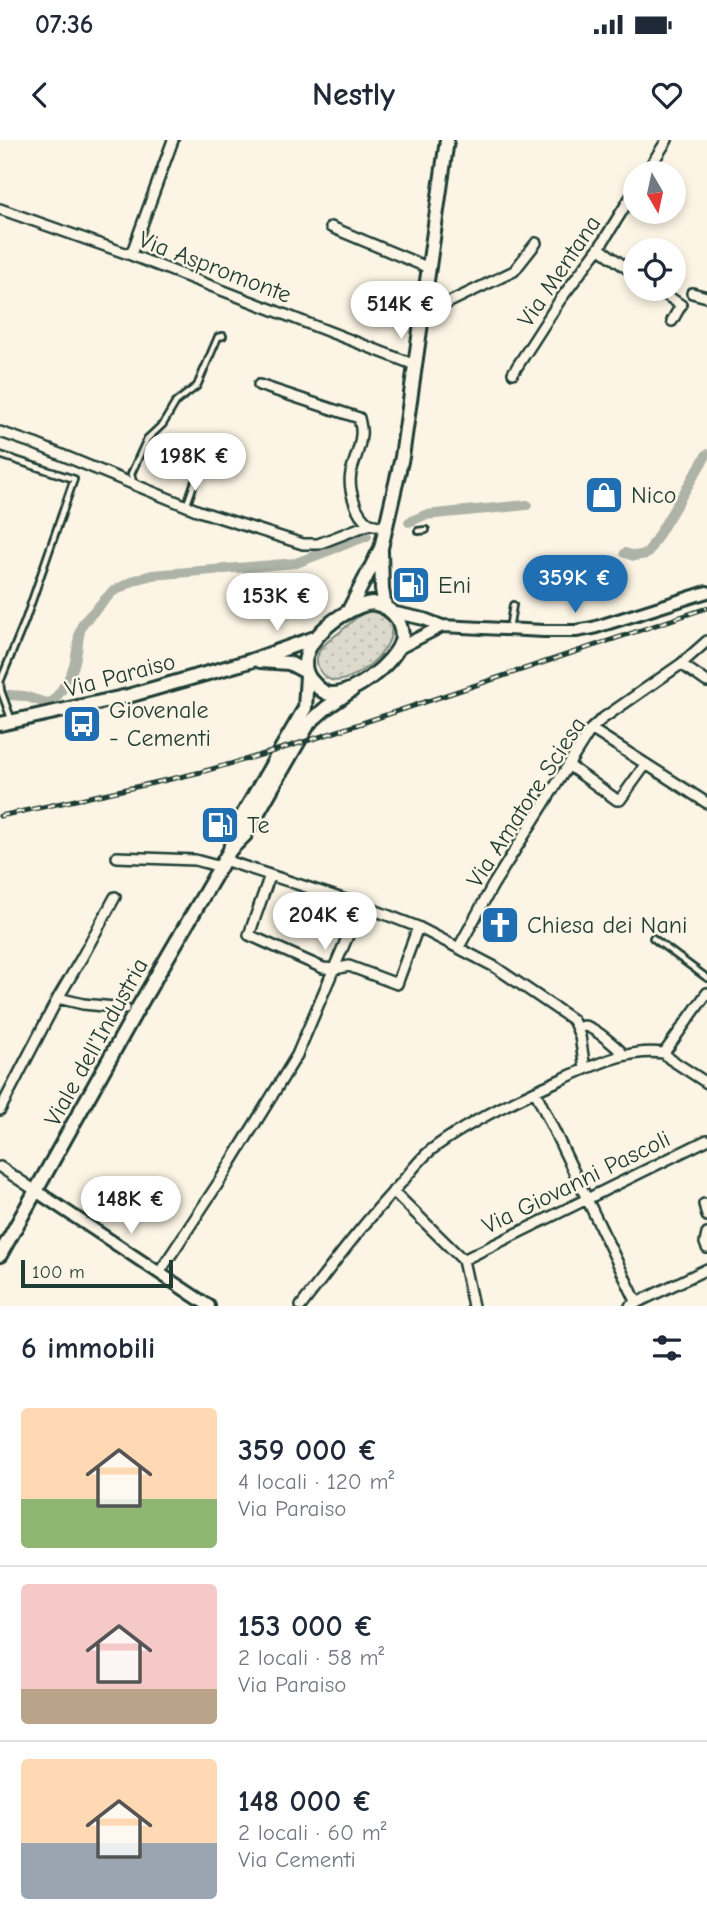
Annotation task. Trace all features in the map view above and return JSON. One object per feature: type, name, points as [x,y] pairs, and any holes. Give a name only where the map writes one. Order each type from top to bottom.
[{"type":"main road","points":[[348,612],[381,548],[402,457],[447,140]]},
{"type":"main road","points":[[381,548],[382,589],[388,609],[401,628],[399,648],[377,671],[352,690],[336,695],[324,692],[315,685],[307,673],[305,656],[315,638],[362,604],[372,603],[388,609]]},
{"type":"main road","name":"Via Paraiso","points":[[6,723],[128,696],[250,661],[315,638]]},
{"type":"main road","name":"Via Paraiso","points":[[250,661],[281,662],[307,673]]},
{"type":"main road","name":"Viale dell'Industria","points":[[225,859],[234,830],[305,708],[307,673]]},
{"type":"main road","name":"Viale dell'Industria","points":[[0,1255],[135,1013],[225,859],[245,835],[309,723],[352,690]]},
{"type":"street","points":[[131,255],[173,140]]},
{"type":"street","points":[[654,161],[667,140]]},
{"type":"street","name":"Via Aspromonte","points":[[0,209],[131,255],[415,365]]},
{"type":"street","name":"Via Mentana","points":[[513,373],[623,209]]},
{"type":"street","points":[[331,227],[429,268]]},
{"type":"street","points":[[422,314],[514,271],[536,243]]},
{"type":"street","points":[[599,248],[623,265]]},
{"type":"street","points":[[692,293],[707,298]]},
{"type":"street","points":[[672,321],[681,305],[675,301]]},
{"type":"street","points":[[259,385],[359,418],[361,438],[351,470],[350,488],[358,512],[370,524],[387,528]]},
{"type":"street","points":[[0,432],[187,505],[303,544],[318,544],[370,524]]},
{"type":"street","points":[[388,609],[442,626],[576,631],[707,592]]},
{"type":"street","points":[[399,648],[442,626]]},
{"type":"street","name":"Via Amatore Sciesa","points":[[459,947],[493,885],[592,729],[602,719],[681,664],[707,641]]},
{"type":"street","points":[[681,664],[707,682]]},
{"type":"street","points":[[592,729],[707,803]]},
{"type":"street","points":[[568,765],[620,800],[646,764]]},
{"type":"street","points":[[117,857],[225,859],[418,927],[495,967],[567,1014],[578,1029],[585,1069]]},
{"type":"street","points":[[270,875],[249,935],[323,968],[349,966],[397,984],[418,927]]},
{"type":"street","points":[[0,1110],[114,897]]},
{"type":"street","points":[[159,1273],[271,1100],[296,1055],[361,905]]},
{"type":"street","points":[[664,1053],[707,993]]},
{"type":"street","points":[[58,998],[83,1004],[125,1008]]},
{"type":"street","points":[[578,1029],[588,1027],[612,1043],[624,1055]]},
{"type":"street","points":[[301,1306],[393,1191],[429,1152],[462,1131],[535,1091],[624,1055],[651,1051],[664,1053],[707,1083]]},
{"type":"street","points":[[535,1091],[634,1304],[707,1269]]},
{"type":"street","name":"Via Giovanni Pascoli","points":[[463,1260],[707,1140]]},
{"type":"street","points":[[0,1167],[209,1306]]},
{"type":"street","points":[[393,1191],[463,1260],[473,1306]]},
{"type":"street","points":[[704,1204],[707,1216]]},
{"type":"street","points":[[707,1234],[707,1248]]},
{"type":"lane","points":[[134,483],[131,474],[147,439],[163,424],[176,402],[197,386],[218,337],[223,336]]},
{"type":"lane","points":[[187,505],[207,447]]},
{"type":"lane","points":[[0,456],[74,479],[25,621],[0,682],[6,723]]},
{"type":"lane","points":[[418,531],[426,530]]},
{"type":"lane","points":[[509,630],[513,605]]},
{"type":"lane","points":[[653,938],[707,978]]},
{"type":"shaded area","points":[[373,611],[387,619],[391,629],[389,642],[369,666],[355,675],[342,680],[325,677],[317,663],[322,647],[356,618]]},
{"type":"waterway","points":[[625,553],[634,556],[647,554],[707,454]]},
{"type":"waterway","points":[[409,522],[425,515],[527,505]]},
{"type":"waterway","points":[[9,695],[52,702],[73,668],[83,623],[112,592],[135,580],[152,575],[296,563],[367,536]]},
{"type":"railway","points":[[0,816],[176,778],[252,758],[707,608]]},
{"type":"place","name":"Nico","points":[[604,495]]},
{"type":"place","name":"Eni","points":[[411,585]]},
{"type":"place","name":"Giovenale - Cementi","points":[[82,724]]},
{"type":"place","name":"Te","points":[[220,825]]},
{"type":"place","name":"Chiesa dei Nani","points":[[500,925]]}]
